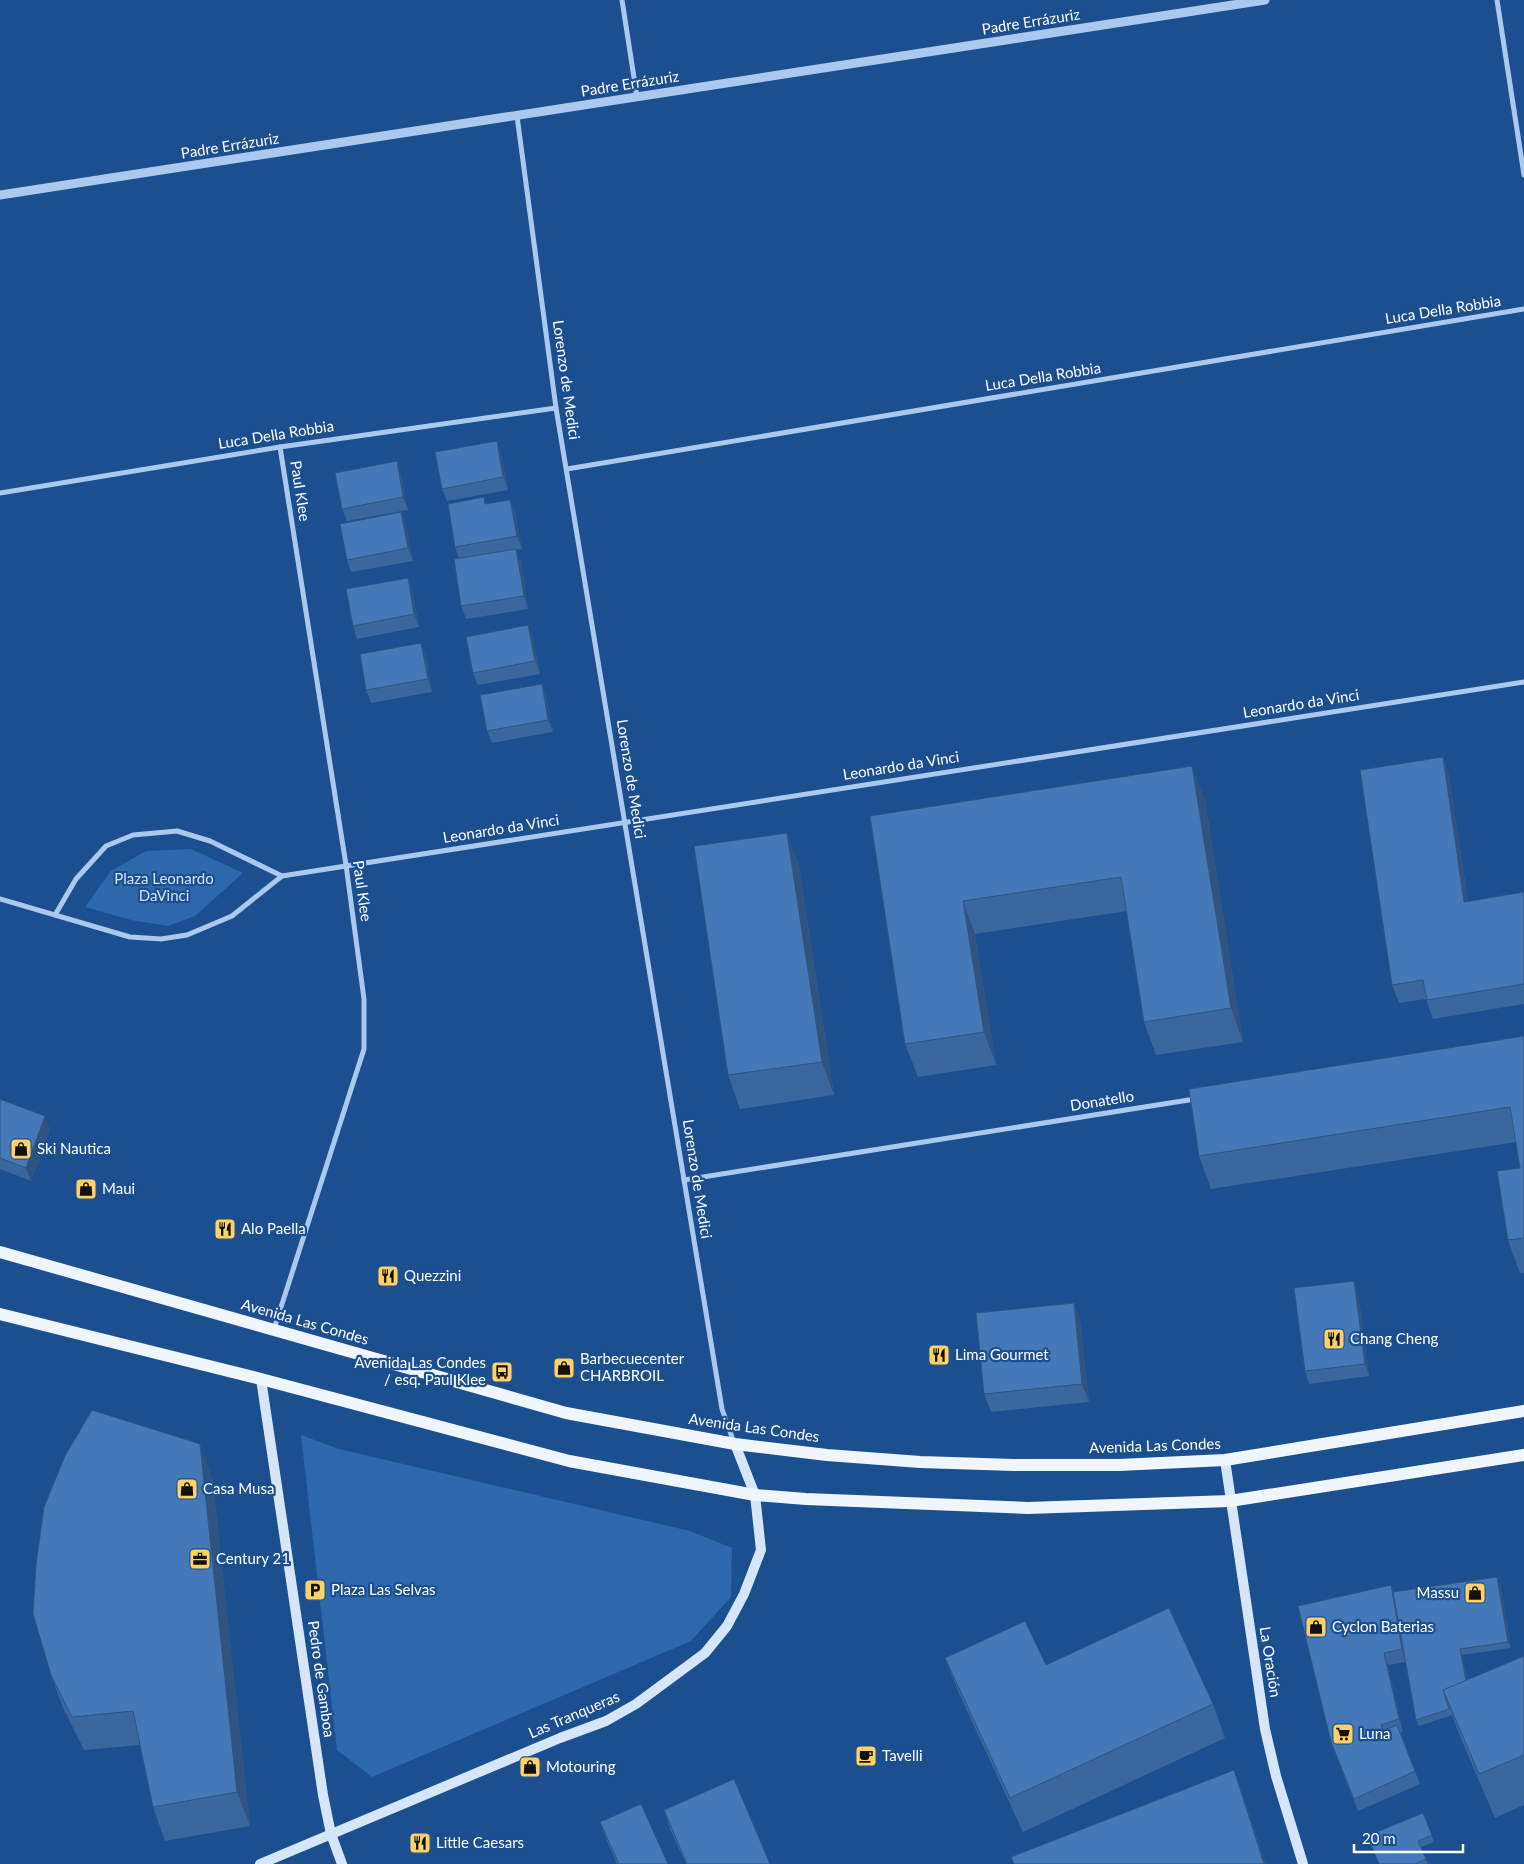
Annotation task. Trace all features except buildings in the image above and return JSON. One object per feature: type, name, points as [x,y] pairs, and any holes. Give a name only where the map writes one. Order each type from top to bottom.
[{"type":"main road","name":"Avenida Las Condes","points":[[0,1252],[566,1413],[735,1444],[827,1455],[920,1462],[1014,1466],[1119,1466],[1224,1460],[1524,1410]]},
{"type":"main road","points":[[0,1314],[260,1379],[569,1461],[755,1495],[806,1499],[1028,1508],[1230,1501],[1524,1455]]},
{"type":"main road","name":"Pedro de Gamboa","points":[[260,1379],[322,1795],[331,1834],[342,1864]]},
{"type":"main road","name":"Las Tranqueras","points":[[260,1864],[560,1738],[606,1721],[636,1704],[705,1653],[727,1626],[744,1594],[761,1550],[755,1495],[735,1444]]},
{"type":"main road","name":"La Oración","points":[[1224,1460],[1265,1729],[1276,1776],[1303,1864]]},
{"type":"street","points":[[622,0],[637,97]]},
{"type":"street","name":"Padre Errázuriz","points":[[0,195],[1265,0]]},
{"type":"street","points":[[1497,0],[1524,175]]},
{"type":"street","name":"Lorenzo de Medici","points":[[517,116],[556,408],[722,1409],[735,1444]]},
{"type":"street","name":"Luca Della Robbia","points":[[567,469],[1524,310]]},
{"type":"street","name":"Luca Della Robbia","points":[[0,492],[280,447],[556,408]]},
{"type":"street","name":"Paul Klee","points":[[274,1330],[364,1049],[364,999],[346,865],[280,447]]},
{"type":"street","name":"Leonardo da Vinci","points":[[0,899],[130,937],[161,939],[187,935],[232,916],[282,876],[1524,682]]},
{"type":"street","points":[[55,915],[76,879],[106,846],[133,834],[177,831],[210,841],[282,876]]},
{"type":"street","name":"Donatello","points":[[684,1180],[1199,1099]]},
{"type":"green space","name":"Plaza Leonardo DaVinci","points":[[191,849],[243,873],[195,916],[168,926],[131,920],[85,907],[111,871],[146,851]]},
{"type":"green space","points":[[301,1435],[339,1449],[690,1531],[732,1548],[731,1597],[691,1641],[372,1777],[337,1750]]},
{"type":"place","name":"Ski Nautica","points":[[21,1149]]},
{"type":"place","name":"Maui","points":[[86,1189]]},
{"type":"place","name":"Alo Paella","points":[[225,1229]]},
{"type":"place","name":"Quezzini","points":[[388,1276]]},
{"type":"place","name":"Chang Cheng","points":[[1334,1339]]},
{"type":"place","name":"Lima Gourmet","points":[[939,1355]]},
{"type":"place","name":"Barbecuecenter CHARBROIL","points":[[564,1368]]},
{"type":"place","name":"Avenida Las Condes / esq. Paul Klee","points":[[502,1372]]},
{"type":"place","name":"Casa Musa","points":[[187,1489]]},
{"type":"place","name":"Century 21","points":[[200,1559]]},
{"type":"place","name":"Plaza Las Selvas","points":[[315,1590]]},
{"type":"place","name":"Massu","points":[[1475,1593]]},
{"type":"place","name":"Cyclon Baterias","points":[[1316,1627]]},
{"type":"place","name":"Luna","points":[[1343,1734]]},
{"type":"place","name":"Tavelli","points":[[866,1756]]},
{"type":"place","name":"Motouring","points":[[530,1767]]},
{"type":"place","name":"Little Caesars","points":[[420,1843]]}]
